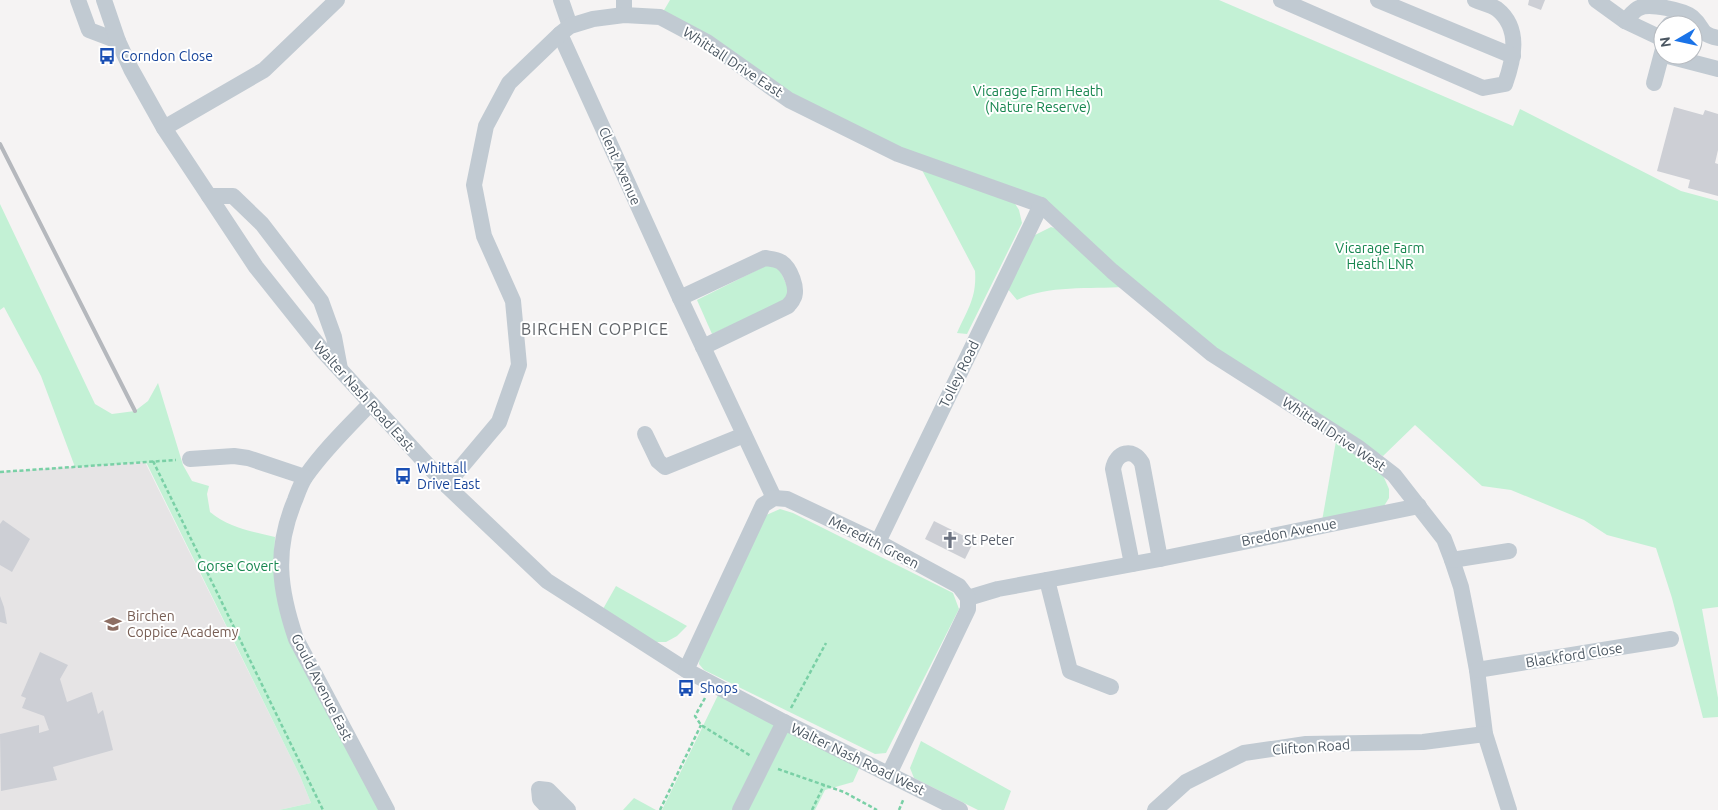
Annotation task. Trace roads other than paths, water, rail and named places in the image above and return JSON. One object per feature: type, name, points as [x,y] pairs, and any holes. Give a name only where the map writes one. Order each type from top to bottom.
[{"type":"street","points":[[78,0],[89,30],[118,41]]},
{"type":"street","name":"Walter Nash Road East","points":[[104,0],[118,41],[131,69],[164,128],[256,268],[340,371],[446,485],[547,581],[686,670],[784,722]]},
{"type":"street","points":[[164,128],[264,70],[337,0]]},
{"type":"street","name":"Clent Avenue","points":[[561,0],[565,30],[680,298],[774,498]]},
{"type":"street","points":[[1281,0],[1483,88],[1505,84],[1512,65],[1514,42],[1508,21],[1496,8],[1475,0]]},
{"type":"street","points":[[1378,0],[1513,56]]},
{"type":"street","points":[[1596,0],[1653,42]]},
{"type":"street","points":[[1625,21],[1638,8],[1648,5],[1659,6],[1691,16],[1707,36],[1718,38]]},
{"type":"street","name":"Whittall Drive East","points":[[446,485],[499,422],[519,365],[513,301],[484,236],[474,185],[486,126],[509,83],[565,30],[624,8],[660,17],[707,42],[789,100],[898,154],[1041,205]]},
{"type":"street","points":[[1654,83],[1659,65]]},
{"type":"street","points":[[1703,65],[1718,70]]},
{"type":"street","points":[[209,196],[234,196],[262,224],[321,301],[334,337],[340,371]]},
{"type":"street","name":"Whittall Drive West","points":[[1041,205],[1112,271],[1212,354],[1359,448],[1394,475],[1419,506],[1444,539],[1461,587],[1477,670],[1485,734],[1509,810]]},
{"type":"street","name":"Tolley Road","points":[[878,542],[1041,205]]},
{"type":"street","points":[[680,298],[765,258],[775,259],[783,263],[790,274],[795,287],[794,298],[788,306],[703,347]]},
{"type":"street","name":"Gould Avenue East","points":[[370,404],[326,451],[305,477],[284,534],[281,576],[286,610],[296,639],[387,810]]},
{"type":"street","points":[[645,434],[658,461],[665,466],[744,435]]},
{"type":"street","points":[[1132,564],[1113,469],[1114,462],[1119,456],[1126,453],[1138,456],[1142,463],[1160,559]]},
{"type":"street","points":[[190,459],[234,456],[248,458],[305,477]]},
{"type":"street","points":[[686,670],[764,505],[774,498]]},
{"type":"street","name":"Meredith Green","points":[[774,498],[787,499],[878,542],[959,586],[968,598]]},
{"type":"street","name":"Bredon Avenue","points":[[968,598],[998,589],[1160,559],[1419,506]]},
{"type":"street","points":[[1452,560],[1509,551]]},
{"type":"street","points":[[1047,580],[1070,671],[1111,687]]},
{"type":"street","points":[[889,774],[968,609],[968,598]]},
{"type":"street","name":"Blackford Close","points":[[1477,670],[1671,639]]},
{"type":"street","points":[[740,810],[784,722]]},
{"type":"street","name":"Walter Nash Road West","points":[[784,722],[960,810]]},
{"type":"street","name":"Clifton Road","points":[[1155,810],[1186,782],[1244,753],[1306,744],[1423,742],[1485,734]]},
{"type":"street","points":[[550,810],[540,800],[539,789],[548,790],[568,810]]},
{"type":"railway","points":[[0,144],[135,411]]},
{"type":"place","name":"Corndon Close","points":[[107,56]]},
{"type":"place","name":"Whittall Drive East","points":[[403,476]]},
{"type":"place","name":"St Peter","points":[[950,540]]},
{"type":"place","name":"Birchen Coppice Academy","points":[[113,624]]},
{"type":"place","name":"Shops","points":[[686,688]]},
{"type":"district","name":"BIRCHEN COPPICE","points":[[595,329]]},
{"type":"park label","name":"Vicarage Farm Heath (Nature Reserve)","points":[[1038,99]]},
{"type":"park label","name":"Vicarage Farm Heath LNR","points":[[1380,256]]},
{"type":"park label","name":"Gorse Covert","points":[[238,566]]}]
